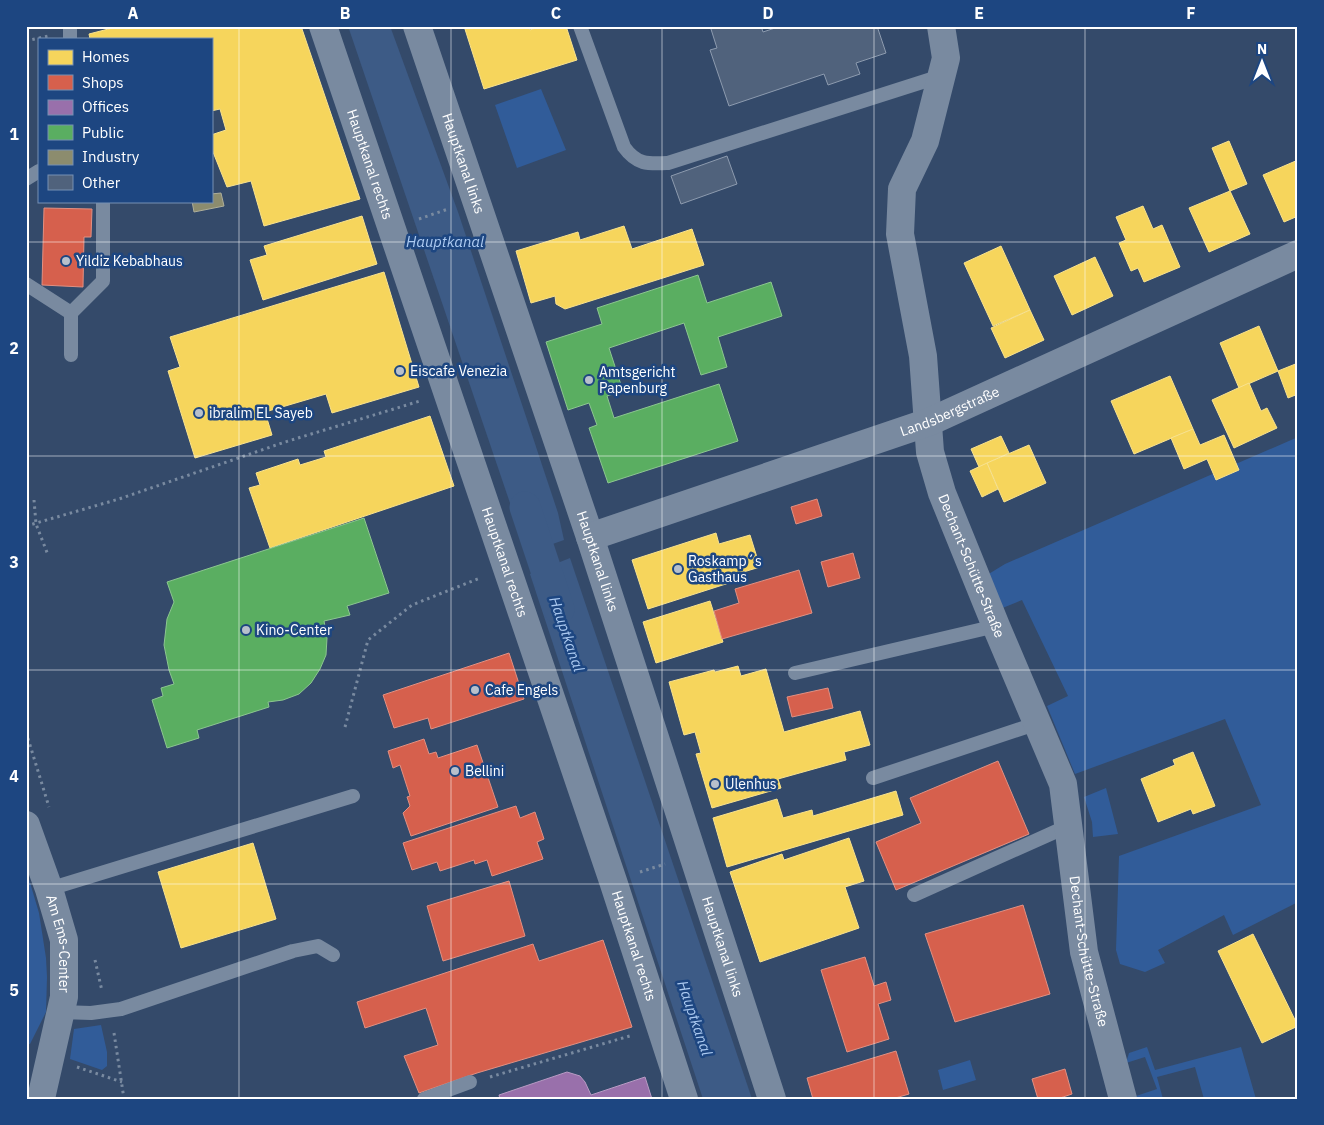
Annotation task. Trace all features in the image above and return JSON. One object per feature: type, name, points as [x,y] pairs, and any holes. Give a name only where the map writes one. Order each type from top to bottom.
[{"type":"street","name":"Hauptkanal rechts","points":[[323,26],[613,881],[684,1099]]},
{"type":"street","name":"Hauptkanal links","points":[[417,26],[590,537],[772,1099]]},
{"type":"street","name":"Dechant-Schütte-Straße","points":[[941,26],[946,58],[925,141],[902,189],[900,234],[923,356],[930,452],[942,492],[1063,784],[1084,952],[1123,1099]]},
{"type":"street","name":"Landsbergstraße","points":[[590,537],[929,422],[1298,254]]},
{"type":"street","name":"Am Ems-Center","points":[[26,825],[49,889],[64,940],[64,997],[39,1094]]},
{"type":"lane","points":[[580,26],[624,147],[631,157],[640,162],[650,164],[668,163],[941,76]]},
{"type":"lane","points":[[26,178],[38,172]]},
{"type":"lane","points":[[71,355],[71,313],[103,281],[103,202]]},
{"type":"lane","points":[[26,284],[71,313]]},
{"type":"lane","points":[[795,673],[996,626]]},
{"type":"lane","points":[[873,778],[1038,724]]},
{"type":"lane","points":[[49,889],[353,796]]},
{"type":"lane","points":[[914,895],[1068,826]]},
{"type":"lane","points":[[60,1012],[91,1013],[120,1009],[293,951],[318,946],[333,955]]},
{"type":"lane","points":[[424,1099],[470,1082]]},
{"type":"path","points":[[414,221],[456,206]]},
{"type":"path","points":[[26,526],[119,499],[285,442],[447,392]]},
{"type":"path","points":[[34,500],[36,524],[48,554]]},
{"type":"path","points":[[345,728],[368,640],[412,606],[506,568]]},
{"type":"path","points":[[639,872],[672,861]]},
{"type":"path","points":[[470,1082],[661,1028]]},
{"type":"shaded area","points":[[541,89],[566,150],[517,168],[495,105]]},
{"type":"shaded area","points":[[1298,437],[1298,902],[1233,935],[1224,915],[1158,950],[1165,963],[1145,972],[1120,964],[1116,950],[1119,856],[1261,805],[1225,719],[1075,774],[1047,706],[1068,696],[1022,600],[1000,609],[987,575],[1005,564]]},
{"type":"shaded area","points":[[1106,788],[1118,834],[1093,837],[1092,822],[1084,797]]},
{"type":"shaded area","points":[[26,869],[39,913],[47,977],[46,1012],[30,1044],[26,1044],[28,995]]},
{"type":"shaded area","points":[[101,1025],[107,1052],[107,1066],[102,1070],[70,1059],[74,1029]]},
{"type":"shaded area","points":[[1147,1047],[1155,1070],[1241,1047],[1256,1099],[1204,1099],[1195,1067],[1157,1077],[1163,1099],[1137,1099],[1136,1096],[1157,1089],[1145,1057],[1126,1063],[1129,1053]]},
{"type":"shaded area","points":[[970,1060],[976,1080],[943,1090],[938,1070]]},
{"type":"water","name":"Hauptkanal","points":[[348,26],[390,26],[458,212],[558,513],[564,540],[527,553]]},
{"type":"water","points":[[570,558],[752,1099],[703,1099],[530,574]]},
{"type":"building: Homes","points":[[120,26],[301,26],[360,199],[264,226],[251,181],[227,187],[212,150],[212,135],[226,130],[220,109],[212,111],[212,38],[90,38],[89,34]]},
{"type":"building: Homes","points":[[464,26],[529,26],[530,30],[541,26],[566,26],[577,60],[484,89]]},
{"type":"building: Homes","points":[[1229,141],[1247,184],[1230,191],[1212,148]]},
{"type":"building: Homes","points":[[1298,160],[1298,216],[1284,222],[1263,175]]},
{"type":"building: Homes","points":[[1230,191],[1250,234],[1209,252],[1189,208]]},
{"type":"building: Homes","points":[[1143,206],[1153,229],[1162,225],[1180,267],[1144,282],[1138,268],[1131,271],[1119,243],[1126,240],[1116,217]]},
{"type":"building: Homes","points":[[362,216],[377,264],[263,300],[250,260],[267,255],[264,246]]},
{"type":"building: Homes","points":[[624,226],[632,249],[692,229],[704,265],[565,309],[556,304],[555,296],[531,303],[516,251],[578,232],[580,240]]},
{"type":"building: Homes","points":[[1001,246],[1030,310],[993,326],[964,263]]},
{"type":"building: Homes","points":[[1095,257],[1113,296],[1072,315],[1054,276]]},
{"type":"building: Homes","points":[[384,272],[419,387],[332,413],[326,394],[265,412],[272,435],[195,458],[168,371],[180,367],[170,337]]},
{"type":"building: Homes","points":[[1030,310],[1044,340],[1005,358],[991,328]]},
{"type":"building: Homes","points":[[1259,326],[1278,371],[1239,388],[1220,343]]},
{"type":"building: Homes","points":[[1298,363],[1298,394],[1288,398],[1278,371]]},
{"type":"building: Homes","points":[[1170,376],[1193,429],[1134,454],[1111,401]]},
{"type":"building: Homes","points":[[1249,383],[1261,411],[1267,408],[1277,428],[1234,448],[1212,400]]},
{"type":"building: Homes","points":[[430,416],[454,486],[270,548],[249,488],[260,485],[256,473],[298,459],[300,465],[326,457],[324,451]]},
{"type":"building: Homes","points":[[1193,429],[1200,445],[1224,435],[1239,470],[1216,480],[1207,459],[1184,469],[1171,438]]},
{"type":"building: Homes","points":[[1001,436],[1009,453],[979,467],[971,449]]},
{"type":"building: Homes","points":[[1029,445],[1046,483],[1004,502],[987,463]]},
{"type":"building: Homes","points":[[987,463],[998,489],[982,497],[970,471]]},
{"type":"building: Homes","points":[[716,533],[719,544],[750,535],[760,567],[730,576],[732,582],[648,609],[632,560]]},
{"type":"building: Homes","points":[[710,601],[723,642],[656,663],[643,622]]},
{"type":"building: Homes","points":[[738,666],[741,676],[766,669],[784,732],[860,711],[870,745],[844,752],[846,760],[778,779],[781,788],[712,808],[696,754],[701,753],[695,732],[684,735],[669,682],[714,670],[715,672]]},
{"type":"building: Homes","points":[[1193,752],[1215,806],[1193,814],[1191,809],[1158,822],[1141,779],[1175,765],[1173,760]]},
{"type":"building: Homes","points":[[896,791],[903,815],[727,867],[713,818],[777,799],[783,818],[812,810],[813,816]]},
{"type":"building: Homes","points":[[849,838],[864,881],[845,887],[859,928],[760,962],[730,872],[782,854],[784,860]]},
{"type":"building: Homes","points":[[253,843],[276,919],[181,948],[158,872]]},
{"type":"building: Homes","points":[[1253,934],[1298,1026],[1262,1043],[1218,951]]},
{"type":"building: Shops","points":[[44,208],[92,209],[91,237],[84,237],[83,287],[42,285]]},
{"type":"building: Shops","points":[[817,499],[822,516],[796,524],[791,507]]},
{"type":"building: Shops","points":[[853,553],[860,578],[828,587],[821,562]]},
{"type":"building: Shops","points":[[799,570],[812,613],[722,639],[714,611],[739,603],[735,589]]},
{"type":"building: Shops","points":[[509,653],[524,699],[431,729],[428,718],[394,728],[383,695]]},
{"type":"building: Shops","points":[[828,688],[833,708],[792,717],[787,697]]},
{"type":"building: Shops","points":[[424,739],[429,754],[436,752],[438,758],[477,745],[498,807],[411,836],[403,813],[410,806],[407,797],[410,796],[400,765],[393,768],[388,751]]},
{"type":"building: Shops","points":[[998,761],[1029,834],[896,890],[876,842],[921,823],[910,798]]},
{"type":"building: Shops","points":[[516,806],[520,818],[535,812],[544,839],[537,842],[543,859],[492,876],[487,860],[475,864],[474,860],[440,871],[437,862],[412,870],[403,843]]},
{"type":"building: Shops","points":[[509,881],[525,936],[443,961],[427,906]]},
{"type":"building: Shops","points":[[1023,905],[1050,994],[955,1022],[925,934]]},
{"type":"building: Shops","points":[[603,940],[632,1027],[477,1073],[419,1093],[404,1056],[438,1045],[426,1008],[365,1028],[357,1002],[533,944],[539,961]]},
{"type":"building: Shops","points":[[865,957],[874,986],[886,982],[891,1000],[878,1004],[889,1039],[847,1052],[821,970]]},
{"type":"building: Shops","points":[[896,1051],[909,1094],[892,1099],[813,1099],[807,1078]]},
{"type":"building: Shops","points":[[1065,1069],[1072,1094],[1057,1099],[1038,1099],[1032,1079]]},
{"type":"building: Offices","points":[[567,1072],[580,1076],[591,1095],[645,1077],[652,1099],[500,1099],[499,1095]]},
{"type":"building: Public","name":"Amtsgericht Papenburg","points":[[698,275],[707,303],[771,282],[782,316],[718,337],[727,367],[701,375],[684,323],[609,348],[623,391],[607,396],[614,418],[719,384],[738,441],[608,483],[589,428],[597,425],[589,403],[568,410],[546,342],[602,324],[597,308]]},
{"type":"building: Public","name":"Kino-Center","points":[[364,518],[389,593],[347,606],[350,615],[324,621],[327,638],[326,655],[311,683],[299,694],[283,700],[268,702],[269,707],[197,730],[199,738],[167,748],[152,700],[163,696],[161,688],[174,684],[164,645],[167,619],[174,602],[167,582]]},
{"type":"building: Industry","points":[[221,193],[224,206],[194,212],[192,202],[212,202],[212,194]]},
{"type":"building: Other","points":[[710,26],[761,26],[763,32],[781,26],[877,26],[886,53],[856,63],[860,74],[828,85],[824,74],[729,106],[710,50],[717,48]]},
{"type":"building: Other","points":[[727,156],[737,184],[681,204],[671,176]]},
{"type":"waterway","name":"Hauptkanal","points":[[525,507],[559,609]]},
{"type":"place","name":"Yildiz Kebabhaus","points":[[66,261]]},
{"type":"place","name":"Eiscafe Venezia","points":[[400,371]]},
{"type":"place","name":"Amtsgericht Papenburg","points":[[589,380]]},
{"type":"place","name":"ibralim EL Sayeb","points":[[199,413]]},
{"type":"place","name":"Roskamp´s Gasthaus","points":[[678,569]]},
{"type":"place","name":"Kino-Center","points":[[246,630]]},
{"type":"place","name":"Cafe Engels","points":[[475,690]]},
{"type":"place","name":"Bellini","points":[[455,771]]},
{"type":"place","name":"Ulenhus","points":[[715,784]]}]
